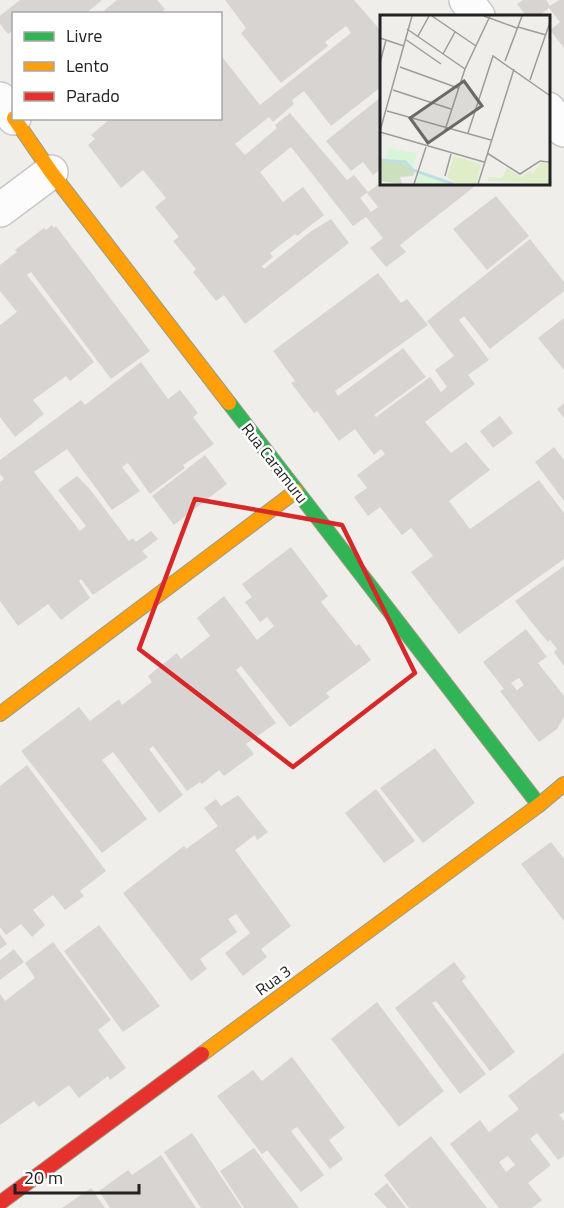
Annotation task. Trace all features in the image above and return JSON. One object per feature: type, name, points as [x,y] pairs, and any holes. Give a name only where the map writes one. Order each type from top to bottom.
[{"type":"street","points":[[466,0],[477,15]]},
{"type":"street","name":"Rua Caramuru","points":[[0,99],[12,115]]},
{"type":"street","points":[[549,110],[564,130]]},
{"type":"street","name":"Rua Caramuru","points":[[15,120],[51,172],[539,805]]},
{"type":"street","points":[[0,210],[51,172]]},
{"type":"street","points":[[0,714],[296,491]]},
{"type":"street","name":"Rua 3","points":[[0,1203],[539,805],[564,784]]},
{"type":"highlighted area","points":[[195,499],[342,525],[415,673],[293,767],[139,649]]},
{"type":"building","points":[[20,0],[102,0],[87,12],[12,12],[12,31],[8,34],[0,24],[0,16]]},
{"type":"building","points":[[117,0],[157,0],[165,9],[161,12],[102,12]]},
{"type":"building","points":[[225,0],[354,0],[380,30],[380,88],[331,126],[304,91],[292,100],[294,104],[273,122],[269,117],[235,144],[245,155],[277,128],[275,125],[290,113],[347,180],[354,175],[368,192],[360,198],[371,212],[378,207],[367,193],[380,183],[478,184],[400,245],[406,252],[386,267],[370,248],[383,238],[366,217],[353,226],[291,147],[260,172],[283,202],[303,187],[324,215],[270,253],[273,257],[262,266],[264,269],[310,232],[331,219],[349,243],[245,324],[224,295],[216,301],[193,272],[196,269],[173,241],[179,237],[155,207],[166,198],[143,170],[121,188],[88,145],[95,139],[91,135],[109,120],[222,120],[223,58],[260,105],[351,33],[346,26],[325,42],[328,46],[281,83],[241,33],[246,28]]},
{"type":"building","points":[[523,0],[546,0],[550,6],[559,0],[564,0],[564,48],[550,30],[560,22],[549,8],[539,15],[525,15],[517,4]]},
{"type":"building","points":[[380,98],[380,170],[373,175],[363,162],[351,171],[326,141]]},
{"type":"building","points":[[496,196],[529,236],[487,270],[453,229]]},
{"type":"building","points":[[52,225],[54,228],[56,226],[150,351],[111,379],[31,272],[27,275],[94,362],[70,381],[66,376],[33,400],[44,414],[15,437],[0,417],[0,325],[17,312],[0,291],[0,265],[17,252],[15,250],[44,228],[46,230]]},
{"type":"building","points":[[530,239],[564,282],[564,291],[490,349],[464,316],[459,320],[489,360],[468,375],[475,384],[425,422],[451,453],[466,442],[490,470],[449,501],[470,529],[539,480],[564,513],[564,559],[459,634],[411,572],[433,556],[411,528],[402,535],[380,507],[368,516],[354,497],[367,488],[357,475],[385,454],[381,449],[374,455],[355,429],[339,441],[317,411],[314,413],[291,383],[295,381],[273,351],[378,273],[401,303],[407,299],[428,325],[335,391],[338,396],[403,348],[426,377],[374,415],[376,417],[430,377],[441,392],[447,387],[435,370],[454,356],[427,321]]},
{"type":"building","points":[[564,318],[564,370],[538,338]]},
{"type":"building","points":[[141,362],[168,399],[180,390],[198,413],[193,417],[214,444],[183,465],[185,468],[150,494],[128,463],[122,467],[140,491],[112,510],[67,449],[34,472],[80,531],[86,526],[58,490],[77,476],[89,488],[129,541],[133,538],[136,542],[151,531],[158,539],[142,551],[148,557],[93,595],[81,579],[79,581],[90,598],[61,620],[48,604],[18,626],[0,601],[0,482],[4,479],[0,474],[0,460],[81,400],[85,405]]},
{"type":"building","points":[[564,403],[564,418],[557,409]]},
{"type":"building","points":[[500,416],[513,433],[493,448],[480,431]]},
{"type":"building","points":[[554,447],[564,460],[564,501],[535,462]]},
{"type":"building","points":[[205,455],[227,484],[174,525],[152,496]]},
{"type":"building","points":[[291,547],[328,596],[321,602],[356,646],[359,644],[371,660],[326,693],[330,697],[290,727],[241,666],[236,670],[276,723],[246,744],[254,754],[224,776],[219,770],[202,784],[200,782],[187,791],[153,746],[149,749],[183,795],[159,813],[113,752],[102,760],[147,819],[102,853],[21,751],[79,707],[90,721],[119,699],[122,705],[152,682],[148,676],[177,653],[181,659],[210,636],[197,618],[224,596],[257,640],[274,626],[267,617],[260,622],[245,602],[252,597],[242,584]]},
{"type":"building","points":[[564,566],[564,666],[554,652],[557,649],[550,640],[548,642],[515,601]]},
{"type":"building","points":[[526,629],[547,657],[538,663],[564,696],[564,717],[557,729],[539,742],[500,691],[504,689],[483,662]],"holes":[[[519,678],[524,685],[517,690],[511,683]]]},
{"type":"building","points":[[435,748],[475,803],[423,843],[380,788]]},
{"type":"building","points":[[27,765],[106,871],[80,891],[84,896],[65,910],[53,895],[33,910],[45,925],[32,937],[21,924],[6,935],[0,927],[0,786]]},
{"type":"building","points":[[376,789],[415,841],[384,863],[345,813]]},
{"type":"building","points":[[238,795],[268,832],[257,840],[255,835],[235,850],[291,926],[261,949],[267,957],[243,976],[225,953],[250,933],[236,914],[228,919],[237,932],[200,959],[207,969],[191,981],[123,893],[184,846],[186,849],[218,826],[204,808],[216,799],[221,806]]},
{"type":"building","points":[[551,842],[564,859],[564,921],[521,864]]},
{"type":"building","points":[[99,925],[160,1006],[123,1032],[64,951]]},
{"type":"building","points":[[0,934],[7,944],[0,949]]},
{"type":"building","points":[[53,942],[111,1020],[98,1030],[126,1068],[110,1080],[108,1076],[79,1098],[69,1085],[39,1107],[34,1101],[0,1125],[0,994],[5,1001],[35,978],[25,963]]},
{"type":"building","points":[[14,949],[24,962],[0,980],[0,960]]},
{"type":"building","points":[[454,962],[466,977],[462,981],[515,1052],[490,1071],[436,1001],[432,1003],[486,1074],[460,1094],[395,1008]]},
{"type":"building","points":[[377,1002],[444,1091],[399,1127],[331,1039]]},
{"type":"building","points":[[564,1053],[564,1112],[559,1115],[564,1121],[564,1156],[558,1160],[537,1133],[530,1139],[551,1165],[528,1183],[542,1200],[532,1208],[499,1208],[450,1144],[480,1120],[489,1132],[519,1109],[508,1096]],"holes":[[[508,1156],[515,1165],[506,1172],[499,1162]]]},
{"type":"building","points":[[292,1057],[345,1128],[329,1140],[343,1159],[330,1169],[297,1127],[291,1131],[324,1175],[301,1192],[267,1150],[262,1154],[217,1096],[253,1070],[262,1081]]},
{"type":"building","points":[[192,1133],[242,1208],[201,1208],[164,1152]]},
{"type":"building","points":[[431,1136],[487,1208],[409,1208],[384,1175]]},
{"type":"building","points":[[254,1148],[299,1208],[244,1208],[220,1171]]},
{"type":"building","points":[[161,1155],[196,1208],[110,1208],[99,1191],[128,1170],[132,1175]]},
{"type":"building","points":[[387,1183],[406,1208],[387,1208],[374,1194]]},
{"type":"building","points":[[91,1188],[105,1208],[62,1208]]},
{"type":"traffic: fast","points":[[229,403],[539,805]]},
{"type":"traffic: slow","points":[[15,120],[51,172],[229,403]]},
{"type":"traffic: slow","points":[[0,714],[296,491]]},
{"type":"traffic: slow","points":[[202,1054],[539,805],[564,784]]},
{"type":"traffic: jam","points":[[0,1203],[202,1054]]}]
